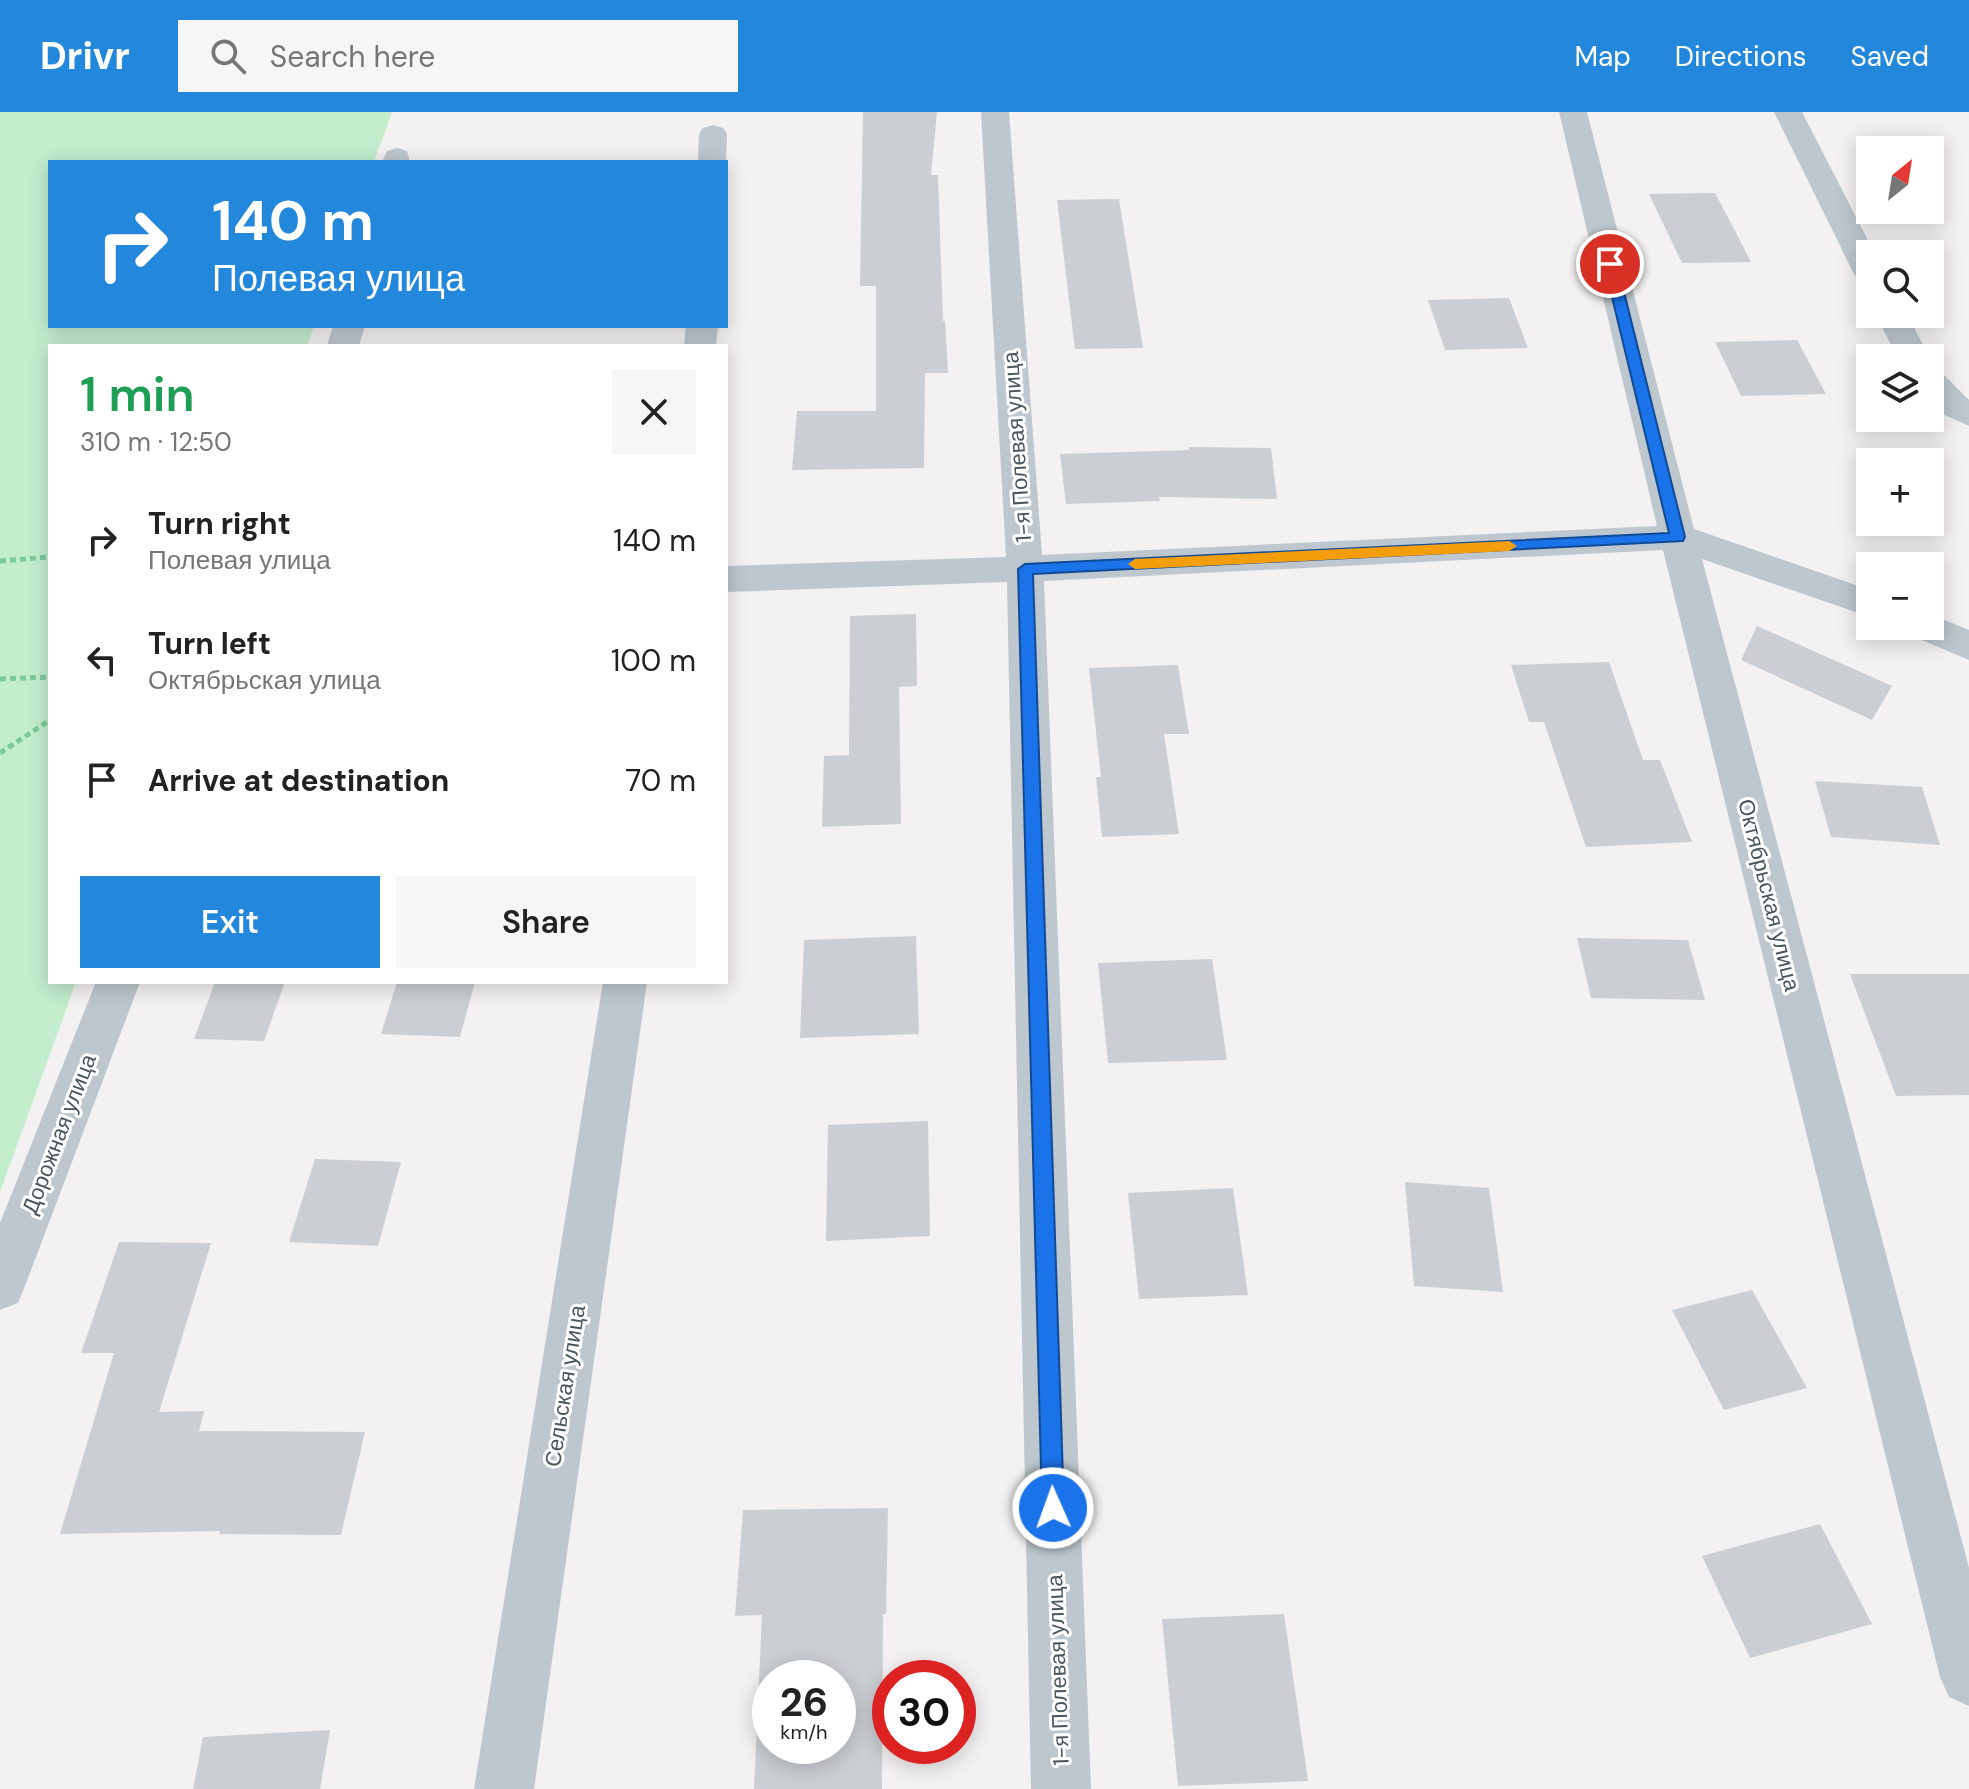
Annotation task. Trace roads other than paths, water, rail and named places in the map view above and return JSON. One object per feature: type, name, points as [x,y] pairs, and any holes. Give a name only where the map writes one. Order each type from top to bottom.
[{"type":"street","name":"1-я Полевая улица","points":[[995,112],[1025,569],[1061,1789]]},
{"type":"street","name":"Октябрьская улица","points":[[1573,112],[1678,537],[1969,1677]]},
{"type":"street","points":[[1788,112],[1856,246]]},
{"type":"street","points":[[1944,396],[1969,415]]},
{"type":"street","points":[[728,579],[1025,569],[1678,537],[1856,599]]},
{"type":"street","points":[[1944,635],[1969,646]]},
{"type":"street","name":"Дорожная улица","points":[[0,1286],[117,984]]},
{"type":"street","name":"Сельская улица","points":[[504,1789],[625,984]]}]
